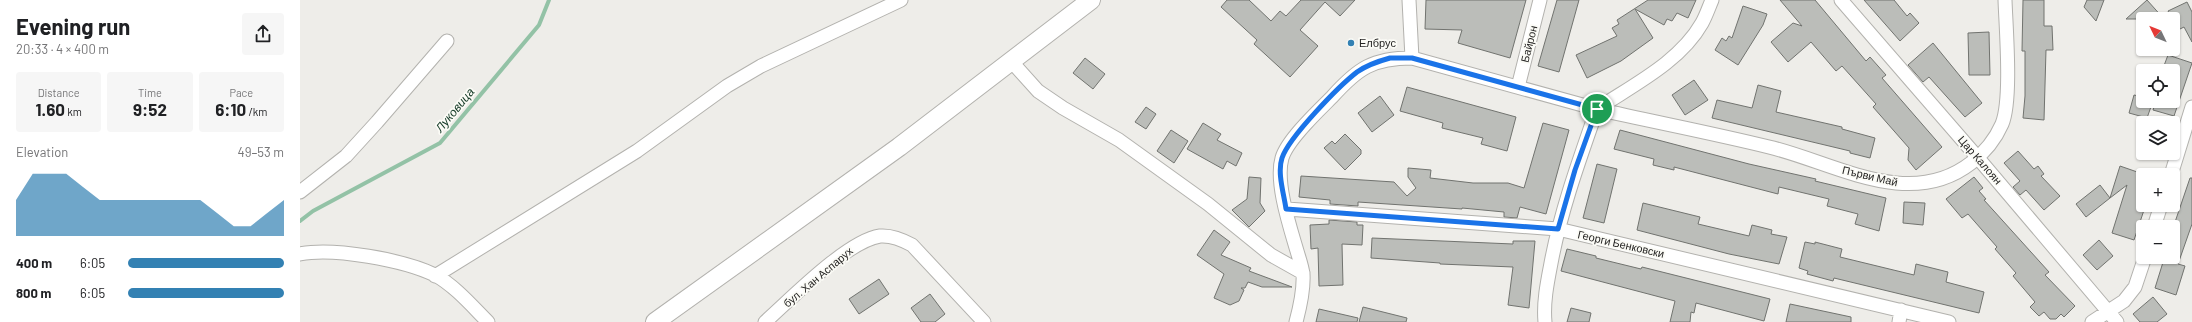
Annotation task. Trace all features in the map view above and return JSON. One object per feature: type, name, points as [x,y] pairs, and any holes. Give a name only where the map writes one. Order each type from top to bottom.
[{"type":"main road","points":[[655,322],[899,147],[1091,0]]},
{"type":"street","points":[[436,276],[637,151],[727,86],[761,66],[901,0]]},
{"type":"street","points":[[1409,0],[1412,58]]},
{"type":"street","name":"Байрон","points":[[1518,87],[1540,0]]},
{"type":"street","points":[[1545,322],[1546,287],[1558,229],[1575,170],[1597,109],[1661,67],[1684,46],[1702,24],[1712,0]]},
{"type":"street","name":"Цар Калоян","points":[[1841,0],[1978,158],[2112,317]]},
{"type":"street","name":"Първи Май","points":[[1597,109],[1771,147],[1871,178],[1900,184],[1923,183],[1942,179],[1961,171],[1978,158],[1992,143],[2003,123],[2007,104],[2005,0]]},
{"type":"street","points":[[300,192],[346,156],[447,41]]},
{"type":"street","points":[[1296,322],[1302,297],[1303,273],[1286,209],[1281,180],[1282,158],[1294,139],[1357,72],[1373,63],[1390,58],[1412,58],[1597,109]]},
{"type":"street","points":[[1011,61],[1038,91],[1063,108],[1119,140],[1208,204],[1271,255],[1303,273]]},
{"type":"street","points":[[2173,168],[2192,107]]},
{"type":"street","name":"Георги Бенковски","points":[[1286,209],[1558,229],[1900,316],[1948,322]]},
{"type":"street","name":"бул. Хан Аспарух","points":[[765,322],[846,251],[865,241],[881,236],[898,238],[912,245],[984,322]]},
{"type":"street","points":[[300,254],[315,251],[348,252],[408,266],[436,276],[488,322]]},
{"type":"street","points":[[2092,322],[2112,317],[2135,288],[2143,264]]},
{"type":"building","points":[[1227,0],[1249,0],[1271,21],[1280,11],[1286,16],[1301,0],[1355,0],[1340,16],[1325,2],[1300,30],[1318,46],[1290,77],[1254,44],[1257,40],[1221,7]]},
{"type":"building","points":[[1426,0],[1526,0],[1510,58],[1458,43],[1462,30],[1425,29]]},
{"type":"building","points":[[1557,0],[1579,0],[1559,72],[1538,66]]},
{"type":"building","points":[[1648,0],[1696,0],[1688,18],[1677,13],[1672,21],[1667,19],[1664,25],[1635,9],[1653,38],[1621,61],[1587,78],[1576,55],[1617,36],[1612,28],[1619,24],[1617,20]]},
{"type":"building","points":[[1780,0],[1815,0],[1866,61],[1870,57],[1886,75],[1882,78],[1942,147],[1916,170],[1908,160],[1909,148],[1873,107],[1876,104],[1842,66],[1836,71],[1811,42],[1788,62],[1771,42],[1793,23],[1802,26]]},
{"type":"building","points":[[1864,0],[1894,0],[1907,16],[1910,13],[1919,23],[1900,41]]},
{"type":"building","points":[[2023,0],[2044,0],[2044,26],[2052,26],[2053,50],[2046,50],[2044,120],[2023,118],[2025,96],[2025,51],[2022,51]]},
{"type":"building","points":[[2087,0],[2104,0],[2096,21],[2084,7]]},
{"type":"building","points":[[2147,0],[2158,12],[2136,12],[2136,19],[2126,19]]},
{"type":"building","points":[[2187,2],[2192,12],[2192,42],[2184,27],[2180,29],[2180,12],[2168,11]]},
{"type":"building","points":[[1743,6],[1767,14],[1763,25],[1738,65],[1715,50],[1722,38],[1726,41],[1729,36],[1732,38]]},
{"type":"building","points":[[1989,32],[1990,75],[1969,75],[1968,33]]},
{"type":"building","points":[[1933,43],[1982,103],[1965,117],[1929,77],[1923,82],[1908,65]]},
{"type":"building","points":[[2168,56],[2192,63],[2180,98],[2180,64],[2165,64]]},
{"type":"building","points":[[1085,58],[1105,74],[1093,89],[1073,73]]},
{"type":"building","points":[[1694,80],[1708,100],[1685,115],[1672,95]]},
{"type":"building","points":[[1758,85],[1781,91],[1776,112],[1842,127],[1842,129],[1875,138],[1870,158],[1850,153],[1850,151],[1712,118],[1717,100],[1752,108]]},
{"type":"building","points":[[1407,87],[1516,117],[1507,151],[1481,144],[1483,138],[1442,128],[1443,123],[1400,111]]},
{"type":"building","points":[[2134,95],[2136,95],[2136,108],[2151,108],[2148,116],[2140,116],[2129,113]]},
{"type":"building","points":[[1380,96],[1394,115],[1372,132],[1358,113]]},
{"type":"building","points":[[1146,107],[1156,114],[1146,129],[1135,122]]},
{"type":"building","points":[[2154,108],[2177,108],[2174,116],[2153,110]]},
{"type":"building","points":[[1203,123],[1221,134],[1217,140],[1242,153],[1236,166],[1227,161],[1223,169],[1187,149]]},
{"type":"building","points":[[1543,123],[1569,130],[1546,214],[1520,207],[1517,218],[1504,217],[1504,212],[1358,202],[1358,206],[1330,204],[1330,200],[1299,197],[1301,176],[1394,182],[1407,196],[1416,188],[1408,177],[1408,168],[1431,170],[1430,178],[1473,183],[1508,183],[1524,188]]},
{"type":"building","points":[[1171,130],[1188,141],[1174,163],[1157,151]]},
{"type":"building","points":[[1620,130],[1886,198],[1879,231],[1855,224],[1858,214],[1827,206],[1829,199],[1779,187],[1778,194],[1674,167],[1674,170],[1653,165],[1654,159],[1614,149]]},
{"type":"building","points":[[1345,134],[1361,150],[1361,154],[1345,170],[1324,148],[1332,141],[1335,144]]},
{"type":"building","points":[[2018,151],[2034,169],[2038,166],[2044,174],[2041,176],[2060,196],[2044,210],[2026,190],[2020,195],[2013,187],[2020,181],[2004,163]]},
{"type":"building","points":[[1597,164],[1617,169],[1604,223],[1583,218]]},
{"type":"building","points":[[2120,166],[2136,172],[2136,212],[2143,212],[2141,220],[2136,220],[2136,234],[2134,240],[2112,233],[2127,185],[2110,198]]},
{"type":"building","points":[[1249,177],[1261,178],[1260,203],[1265,211],[1249,227],[1232,210],[1247,199]]},
{"type":"building","points":[[1974,177],[1983,188],[1979,191],[1986,199],[1984,200],[2049,272],[2045,275],[2075,306],[2064,317],[2061,314],[2056,319],[2050,319],[2044,312],[2039,316],[2030,307],[2035,302],[2013,276],[2016,273],[1995,249],[1997,247],[1968,214],[1962,218],[1946,199]]},
{"type":"building","points":[[2190,178],[2192,178],[2192,224],[2180,258],[2180,220],[2176,220],[2178,212],[2180,212],[2180,207]]},
{"type":"building","points":[[2100,185],[2110,198],[2086,217],[2076,204]]},
{"type":"building","points":[[1904,202],[1925,203],[1923,225],[1903,223]]},
{"type":"building","points":[[1643,203],[1700,217],[1698,224],[1749,236],[1752,225],[1772,230],[1771,234],[1787,237],[1779,264],[1729,254],[1637,230]]},
{"type":"building","points":[[1329,220],[1357,222],[1357,225],[1363,225],[1362,245],[1342,244],[1343,285],[1319,286],[1318,248],[1311,249],[1310,225],[1329,224]]},
{"type":"building","points":[[1214,230],[1230,242],[1221,255],[1251,268],[1249,271],[1292,287],[1262,287],[1248,282],[1245,288],[1241,288],[1244,290],[1239,301],[1230,305],[1214,298],[1224,274],[1197,255]]},
{"type":"building","points":[[1372,238],[1513,244],[1513,241],[1535,241],[1529,308],[1508,305],[1513,267],[1440,264],[1371,258]]},
{"type":"building","points":[[2099,240],[2113,256],[2097,270],[2083,255]]},
{"type":"building","points":[[1805,242],[1815,244],[1815,242],[1842,249],[1840,257],[1914,275],[1916,264],[1948,272],[1946,282],[1984,292],[1979,313],[1834,278],[1833,281],[1807,274],[1808,271],[1799,268]]},
{"type":"building","points":[[1567,249],[1596,256],[1596,258],[1641,269],[1642,267],[1770,299],[1764,321],[1696,303],[1694,313],[1691,312],[1690,322],[1670,322],[1675,301],[1561,271]]},
{"type":"building","points":[[2162,264],[2178,264],[2185,266],[2176,295],[2155,288]]},
{"type":"building","points":[[879,279],[889,294],[859,314],[849,299]]},
{"type":"building","points":[[930,294],[945,314],[935,322],[921,322],[911,308]]},
{"type":"building","points":[[2153,297],[2167,314],[2157,322],[2140,322],[2133,314]]},
{"type":"building","points":[[1790,304],[1851,317],[1851,322],[1786,322]]},
{"type":"building","points":[[1363,307],[1407,318],[1406,322],[1359,322]]},
{"type":"building","points":[[1571,308],[1591,313],[1589,322],[1567,322]]},
{"type":"building","points":[[1319,309],[1358,318],[1357,322],[1316,322]]},
{"type":"waterway","name":"Луковица","points":[[300,221],[313,211],[440,143],[539,25],[549,0]]},
{"type":"place","name":"Елбрус","points":[[1351,43]]},
{"type":"route","points":[[1390,58],[1412,58],[1597,109],[1575,170],[1558,229],[1286,209],[1281,180],[1282,158],[1294,139],[1340,87],[1357,72],[1373,63],[1390,58]]}]
